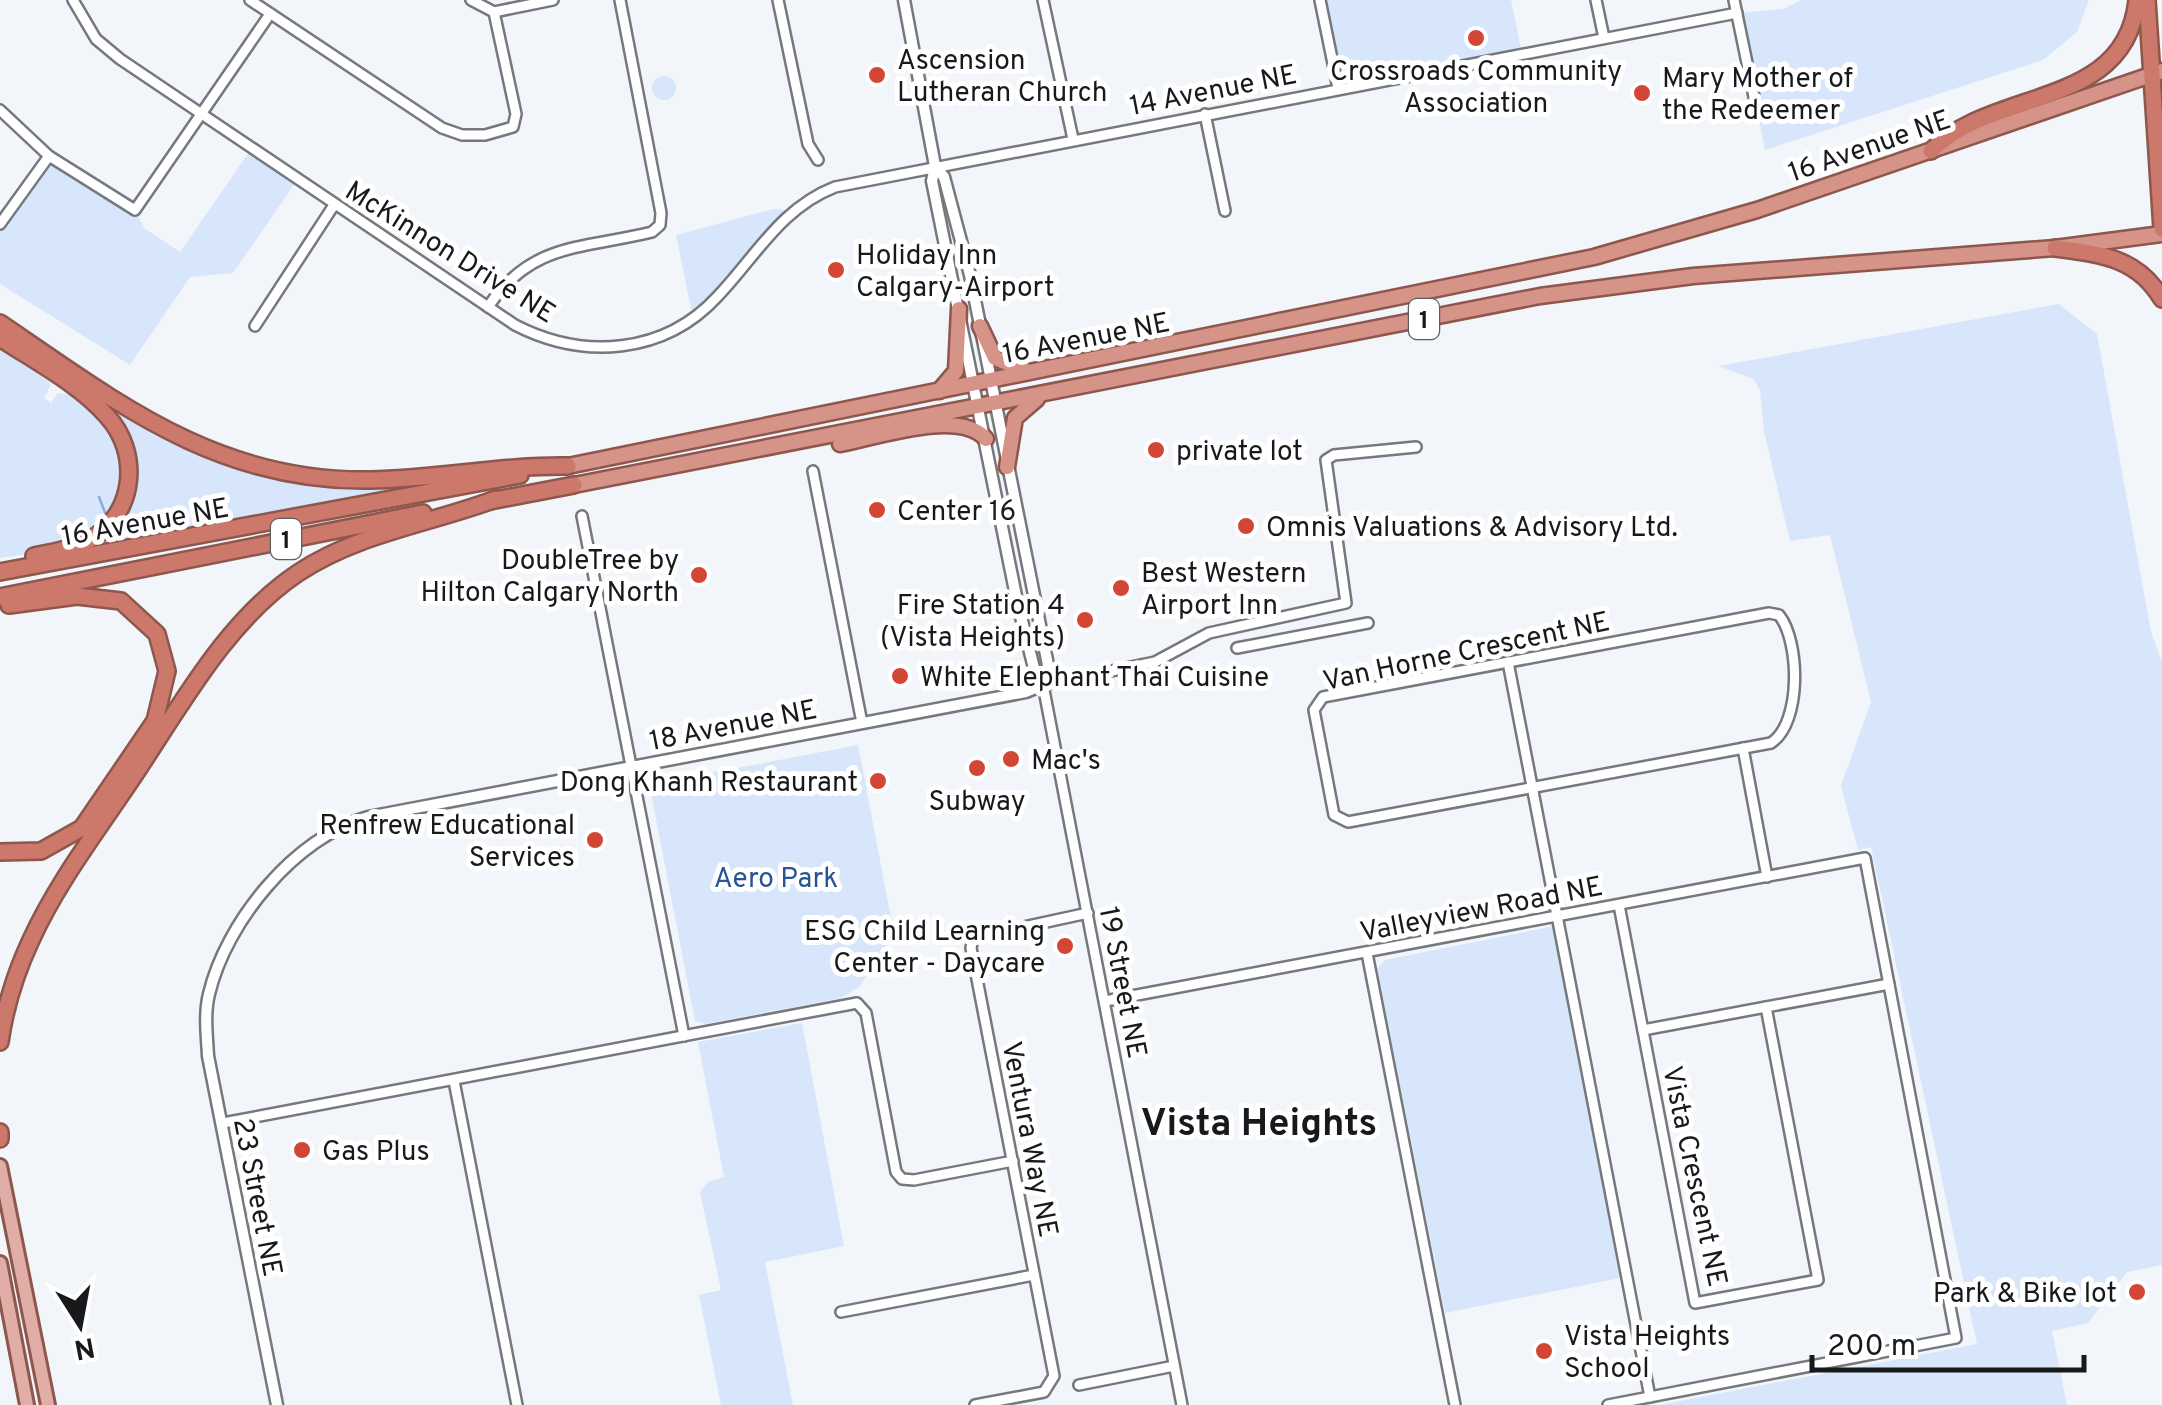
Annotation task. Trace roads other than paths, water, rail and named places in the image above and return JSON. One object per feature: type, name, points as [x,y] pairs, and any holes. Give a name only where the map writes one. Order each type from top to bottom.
[{"type":"highway","points":[[1931,151],[1948,133],[2082,79],[2110,63],[2129,36],[2137,0]]},
{"type":"highway","points":[[2147,0],[2156,73],[2162,232]]},
{"type":"highway","name":"16 Avenue NE","points":[[0,572],[1034,374],[1594,257],[1757,210],[2156,73]]},
{"type":"highway","name":"16 Avenue NE","points":[[0,597],[1540,296],[1692,276],[2054,248],[2162,232]]},
{"type":"highway","points":[[2054,248],[2126,262],[2152,283],[2162,299]]},
{"type":"highway","points":[[940,391],[956,371],[958,309]]},
{"type":"highway","points":[[0,323],[156,426],[204,450],[262,469],[372,480],[568,466]]},
{"type":"highway","points":[[980,326],[995,358],[1034,374]]},
{"type":"highway","points":[[0,338],[105,413],[124,442],[130,475],[120,509],[94,537],[55,552],[0,563]]},
{"type":"highway","points":[[1007,467],[1016,418],[1045,395]]},
{"type":"highway","points":[[816,439],[835,445],[959,424],[986,439]]},
{"type":"highway","points":[[0,1042],[26,950],[54,896],[204,673],[248,616],[278,588],[324,557],[371,537],[496,499]]},
{"type":"highway","points":[[0,607],[78,596],[121,601],[156,634],[167,671],[155,721],[82,828],[41,851],[0,852]]},
{"type":"main road","points":[[0,1166],[48,1405]]},
{"type":"main road","points":[[0,1263],[27,1405]]},
{"type":"street","name":"McKinnon Drive NE","points":[[73,0],[96,39],[201,114],[515,325],[558,343],[599,349],[630,346],[677,328],[705,309],[774,229],[809,199],[843,185],[934,166]]},
{"type":"street","points":[[250,0],[442,128],[462,136],[512,127],[516,114],[494,12]]},
{"type":"street","points":[[471,0],[494,12],[553,0]]},
{"type":"street","points":[[488,307],[512,276],[540,256],[652,232],[660,226],[661,213],[620,0]]},
{"type":"street","points":[[778,0],[808,144],[818,160]]},
{"type":"street","name":"19 Street NE","points":[[904,0],[934,166],[932,181],[958,309],[983,383]]},
{"type":"street","points":[[1043,0],[1073,139]]},
{"type":"street","points":[[1320,0],[1338,88]]},
{"type":"street","points":[[1596,0],[1604,38]]},
{"type":"street","points":[[1734,0],[1758,116]]},
{"type":"street","name":"14 Avenue NE","points":[[934,166],[1737,13]]},
{"type":"street","points":[[0,110],[50,156],[135,210],[270,14]]},
{"type":"street","points":[[1204,114],[1225,212]]},
{"type":"street","points":[[0,224],[50,156]]},
{"type":"street","name":"19 Street NE","points":[[934,166],[944,178],[980,326],[987,406],[1007,467],[1048,665],[1043,685]]},
{"type":"street","points":[[255,326],[334,206]]},
{"type":"street","name":"19 Street NE","points":[[987,406],[986,439],[1017,601],[1034,668],[1043,685],[1182,1405]]},
{"type":"street","name":"18 Avenue NE","points":[[208,998],[220,958],[277,875],[316,838],[368,817],[1156,662],[1210,633],[1346,603],[1325,476],[1326,460],[1334,455],[1416,447]]},
{"type":"street","points":[[813,471],[862,722]]},
{"type":"street","points":[[582,516],[684,1036]]},
{"type":"street","name":"Van Horne Crescent NE","points":[[1774,613],[1786,624],[1796,688],[1778,739],[1343,822],[1334,815],[1314,710],[1323,697],[1508,662],[1774,613]]},
{"type":"street","points":[[1237,648],[1368,623]]},
{"type":"street","points":[[1508,662],[1650,1397]]},
{"type":"street","points":[[1744,748],[1767,876]]},
{"type":"street","name":"Valleyview Road NE","points":[[1105,1002],[1864,858],[1889,984]]},
{"type":"street","name":"Vista Crescent NE","points":[[1619,905],[1695,1303],[1818,1280],[1766,1007]]},
{"type":"street","name":"Ventura Way NE","points":[[975,1405],[1044,1392],[1052,1385],[1054,1376],[973,938],[1088,913]]},
{"type":"street","points":[[1367,953],[1455,1405]]},
{"type":"street","points":[[1608,1405],[1956,1338],[1889,984],[1643,1030]]},
{"type":"street","name":"23 Street NE","points":[[208,998],[208,1056],[277,1405]]},
{"type":"street","points":[[223,1124],[858,1003],[866,1013],[896,1172],[902,1179],[1013,1161]]},
{"type":"street","points":[[454,1081],[517,1405]]},
{"type":"street","points":[[841,1312],[1034,1275]]},
{"type":"street","points":[[1079,1385],[1174,1366]]},
{"type":"waterway","points":[[99,497],[106,515]]},
{"type":"place","name":"Crossroads Community Association","points":[[1476,38]]},
{"type":"place","name":"Ascension Lutheran Church","points":[[877,75]]},
{"type":"place","name":"Mary Mother of the Redeemer","points":[[1642,93]]},
{"type":"place","name":"Holiday Inn Calgary-Airport","points":[[836,270]]},
{"type":"place","name":"private lot","points":[[1156,450]]},
{"type":"place","name":"Center 16","points":[[877,510]]},
{"type":"place","name":"Omnis Valuations & Advisory Ltd.","points":[[1246,526]]},
{"type":"place","name":"DoubleTree by Hilton Calgary North","points":[[699,575]]},
{"type":"place","name":"Best Western Airport Inn","points":[[1121,588]]},
{"type":"place","name":"Fire Station 4 (Vista Heights)","points":[[1085,620]]},
{"type":"place","name":"White Elephant Thai Cuisine","points":[[900,676]]},
{"type":"place","name":"Mac's","points":[[1011,759]]},
{"type":"place","name":"Subway","points":[[977,768]]},
{"type":"place","name":"Dong Khanh Restaurant","points":[[878,781]]},
{"type":"place","name":"Renfrew Educational Services","points":[[595,840]]},
{"type":"place","name":"ESG Child Learning Center - Daycare","points":[[1065,946]]},
{"type":"place","name":"Gas Plus","points":[[302,1150]]},
{"type":"place","name":"Park & Bike lot","points":[[2137,1292]]},
{"type":"place","name":"Vista Heights School","points":[[1544,1351]]},
{"type":"district","name":"Vista Heights","points":[[1259,1122]]},
{"type":"park label","name":"Aero Park","points":[[776,877]]}]
